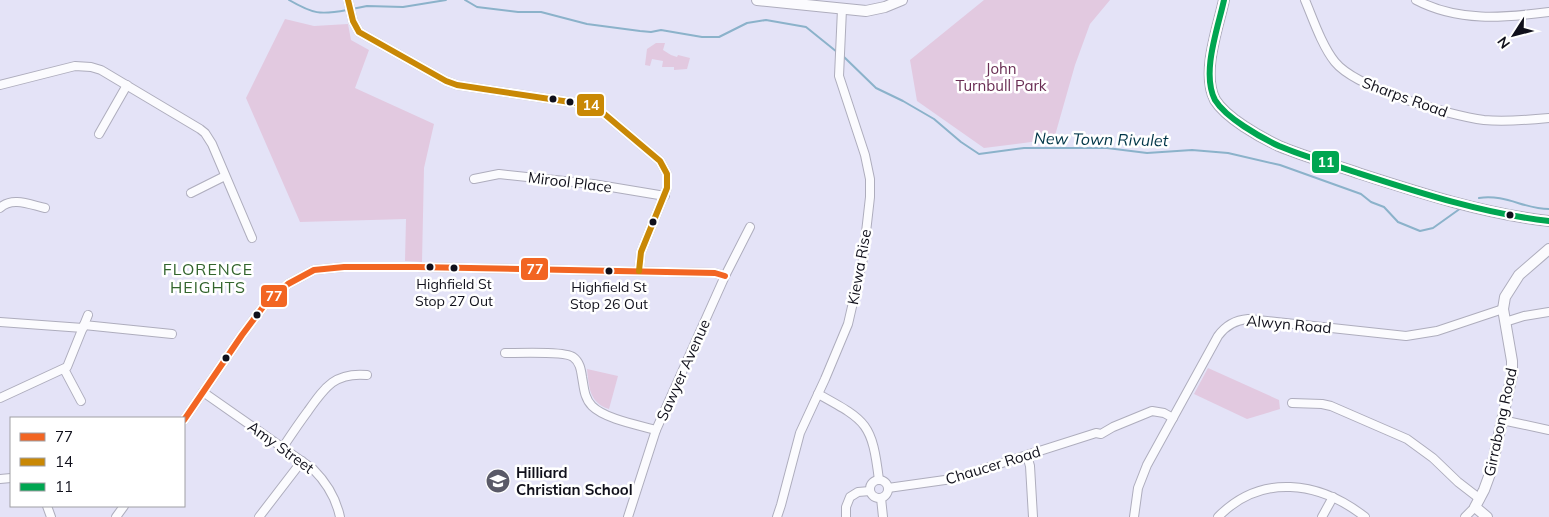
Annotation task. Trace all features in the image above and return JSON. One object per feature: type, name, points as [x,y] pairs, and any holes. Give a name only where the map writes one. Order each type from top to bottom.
[{"type":"street","points":[[348,0],[353,21],[359,32],[446,81],[457,85],[585,103],[596,108],[663,165],[668,183],[665,196],[641,252],[638,271]]},
{"type":"street","points":[[757,0],[842,9],[874,10],[902,0]]},
{"type":"street","points":[[1224,0],[1211,59],[1210,85],[1220,106],[1244,126],[1280,146],[1396,185],[1481,208],[1549,221]]},
{"type":"street","name":"Sharps Road","points":[[1305,0],[1325,46],[1335,62],[1357,79],[1413,102],[1468,118],[1512,120],[1549,118]]},
{"type":"street","points":[[1416,0],[1455,15],[1481,17],[1549,12]]},
{"type":"street","name":"Kiewa Rise","points":[[777,517],[798,437],[842,339],[851,312],[863,260],[871,189],[865,155],[844,96],[839,76],[842,9]]},
{"type":"street","points":[[0,85],[81,65],[96,68],[200,129],[212,144],[252,238]]},
{"type":"street","points":[[99,134],[127,85]]},
{"type":"street","name":"Mirool Place","points":[[474,179],[499,174],[593,184],[665,196]]},
{"type":"street","points":[[191,193],[226,176]]},
{"type":"street","points":[[0,208],[7,202],[14,202],[45,208]]},
{"type":"street","name":"Sawyer Avenue","points":[[628,517],[656,430],[750,227]]},
{"type":"street","name":"Girrabong Road","points":[[1465,517],[1478,503],[1491,471],[1512,368],[1503,309],[1505,297],[1515,279],[1549,249]]},
{"type":"street","points":[[185,419],[266,303],[288,284],[314,270],[372,267],[638,271],[715,273],[726,276]]},
{"type":"street","name":"Alwyn Road","points":[[1134,517],[1137,494],[1143,476],[1218,336],[1228,325],[1241,319],[1258,319],[1406,336],[1437,331],[1503,309]]},
{"type":"street","points":[[1505,322],[1524,316],[1549,312]]},
{"type":"street","points":[[0,398],[64,369],[69,364],[88,315]]},
{"type":"street","points":[[0,322],[172,334]]},
{"type":"street","points":[[505,353],[568,354],[580,366],[585,396],[591,405],[605,414],[656,430]]},
{"type":"street","points":[[64,369],[81,401]]},
{"type":"street","points":[[282,447],[319,394],[329,384],[346,375],[367,375]]},
{"type":"street","name":"Amy Street","points":[[203,392],[313,469],[327,485],[337,505],[340,517]]},
{"type":"street","points":[[818,394],[854,415],[867,428],[874,444],[879,480]]},
{"type":"street","points":[[1292,403],[1331,406],[1396,433],[1419,447],[1458,482],[1478,503],[1487,517]]},
{"type":"street","name":"Chaucer Road","points":[[888,488],[952,479],[1096,433],[1101,434],[1152,411],[1164,413],[1173,418]]},
{"type":"street","points":[[1502,420],[1549,430]]},
{"type":"street","points":[[1027,456],[1030,466],[1033,517]]},
{"type":"street","points":[[259,517],[302,461]]},
{"type":"street","points":[[879,480],[886,483],[888,488],[886,495],[881,498],[873,496],[870,491],[872,483],[879,480]]},
{"type":"street","points":[[1218,517],[1232,504],[1247,495],[1274,487],[1296,486],[1333,497],[1352,507],[1365,517]]},
{"type":"street","points":[[846,517],[846,508],[850,497],[858,492],[870,491]]},
{"type":"street","points":[[1322,517],[1333,497]]},
{"type":"street","points":[[881,498],[883,517]]},
{"type":"green space","name":"John Turnbull Park","points":[[984,0],[1110,0],[1090,24],[1075,65],[1054,139],[984,148],[917,101],[910,60]]},
{"type":"green space","points":[[285,19],[314,26],[348,24],[351,40],[369,50],[355,88],[434,124],[424,168],[422,262],[405,261],[406,219],[300,222],[246,98]]},
{"type":"green space","points":[[656,43],[665,43],[663,50],[671,55],[690,58],[687,69],[674,70],[674,67],[662,67],[663,61],[652,59],[650,66],[645,65],[647,49]]},
{"type":"green space","points":[[1208,368],[1279,400],[1280,409],[1247,419],[1194,394]]},
{"type":"green space","points":[[587,369],[618,376],[609,409],[597,403],[591,393]]},
{"type":"waterway","name":"New Town Rivulet","points":[[289,0],[311,11],[330,13],[347,10]]},
{"type":"waterway","name":"New Town Rivulet","points":[[352,9],[367,6],[403,7],[446,0]]},
{"type":"waterway","name":"New Town Rivulet","points":[[465,0],[477,7],[518,12],[541,12],[587,24],[651,32],[661,30],[702,37],[719,37],[747,23],[766,20],[806,27],[837,52]]},
{"type":"waterway","name":"New Town Rivulet","points":[[843,56],[876,88],[934,119],[961,142],[979,154],[1024,148],[1107,148],[1147,153],[1192,150],[1228,153],[1280,165],[1361,194],[1371,202],[1384,207],[1398,222],[1420,231],[1433,228],[1461,208]]},
{"type":"waterway","name":"New Town Rivulet","points":[[1479,198],[1498,198],[1531,207],[1549,209]]},
{"type":"transit line","name":"14","points":[[348,0],[353,21],[359,32],[446,81],[457,85],[590,105],[602,112],[660,161],[667,174],[667,188],[641,252],[639,271]]},
{"type":"transit line","name":"11","points":[[1224,0],[1212,50],[1210,64],[1211,89],[1220,107],[1244,126],[1289,150],[1405,188],[1477,208],[1549,221]]},
{"type":"transit line","name":"77","points":[[185,419],[266,303],[288,284],[314,270],[344,267],[417,267],[715,273],[725,276]]},
{"type":"place","name":"Highfield St Stop 27 Out","points":[[454,268]]},
{"type":"place","name":"Highfield St Stop 26 Out","points":[[609,271]]},
{"type":"place","name":"Hilliard Christian School","points":[[498,481]]},
{"type":"district","name":"FLORENCE HEIGHTS","points":[[208,278]]}]
